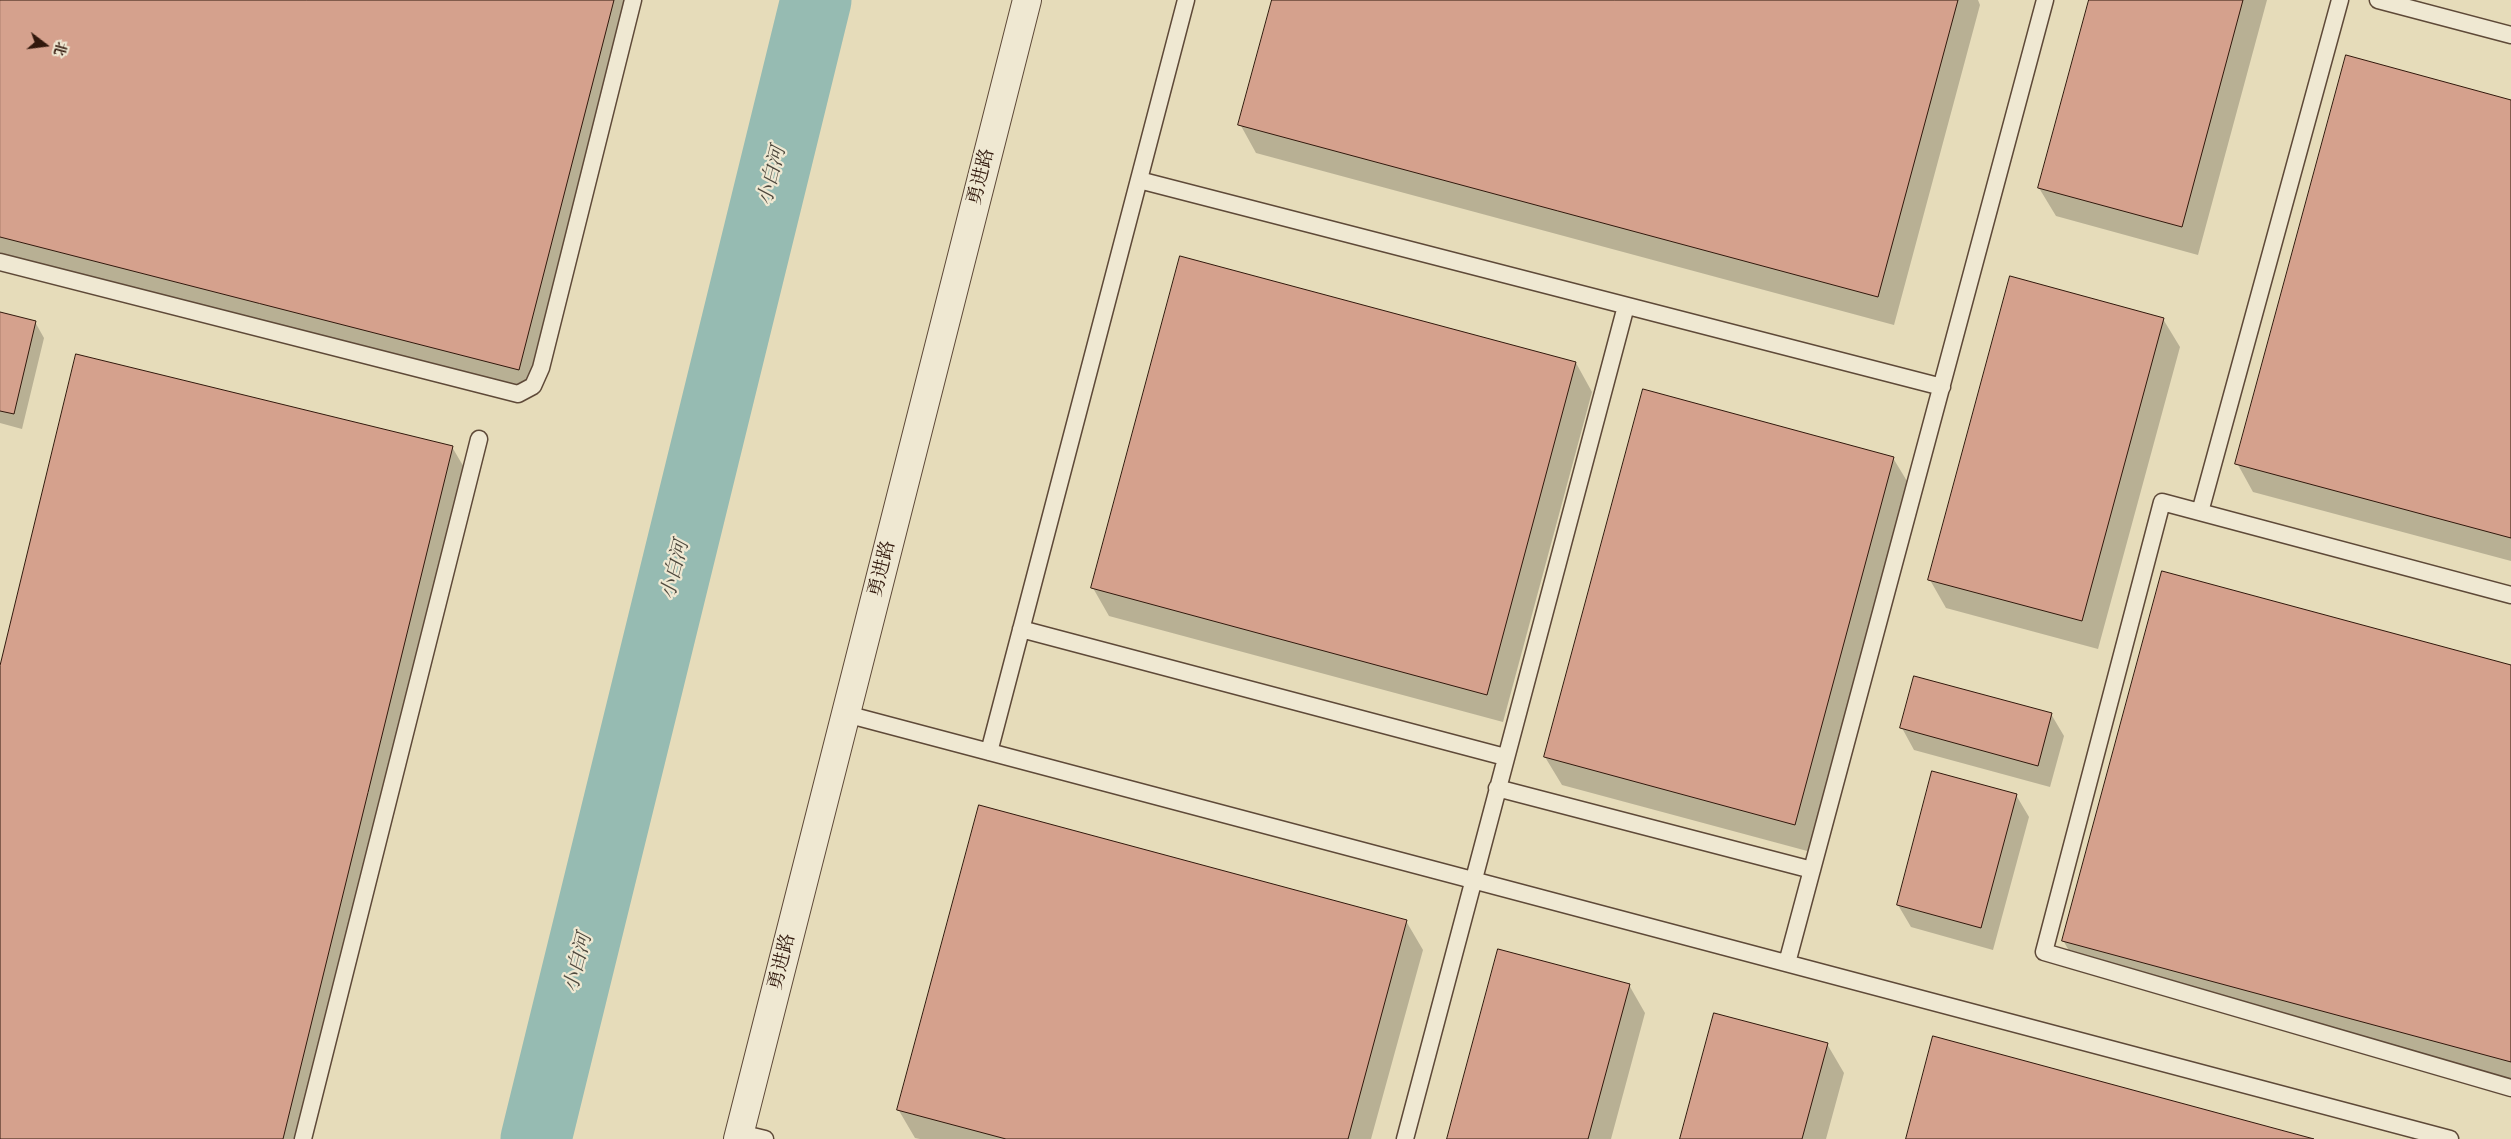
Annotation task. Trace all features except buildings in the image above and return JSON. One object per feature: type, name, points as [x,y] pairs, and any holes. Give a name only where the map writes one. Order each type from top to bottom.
[{"type":"street","name":"勇进路","points":[[748,1137],[846,714],[1027,0]]},
{"type":"lane","points":[[0,262],[518,394],[533,386],[541,368],[633,0]]},
{"type":"lane","points":[[989,752],[1186,0]]},
{"type":"lane","points":[[1787,963],[2045,0]]},
{"type":"lane","points":[[2200,512],[2340,0]]},
{"type":"lane","points":[[2378,0],[2511,35]]},
{"type":"lane","points":[[1139,180],[1942,387]]},
{"type":"lane","points":[[1405,1139],[1626,306]]},
{"type":"lane","points":[[303,1139],[479,439]]},
{"type":"lane","points":[[2511,595],[2162,502],[2044,952],[2511,1088]]},
{"type":"lane","points":[[1021,629],[1505,757]]},
{"type":"lane","points":[[846,714],[2450,1139]]},
{"type":"lane","points":[[1497,788],[1812,870]]},
{"type":"waterway","name":"小白河","points":[[536,1139],[816,0]]}]
